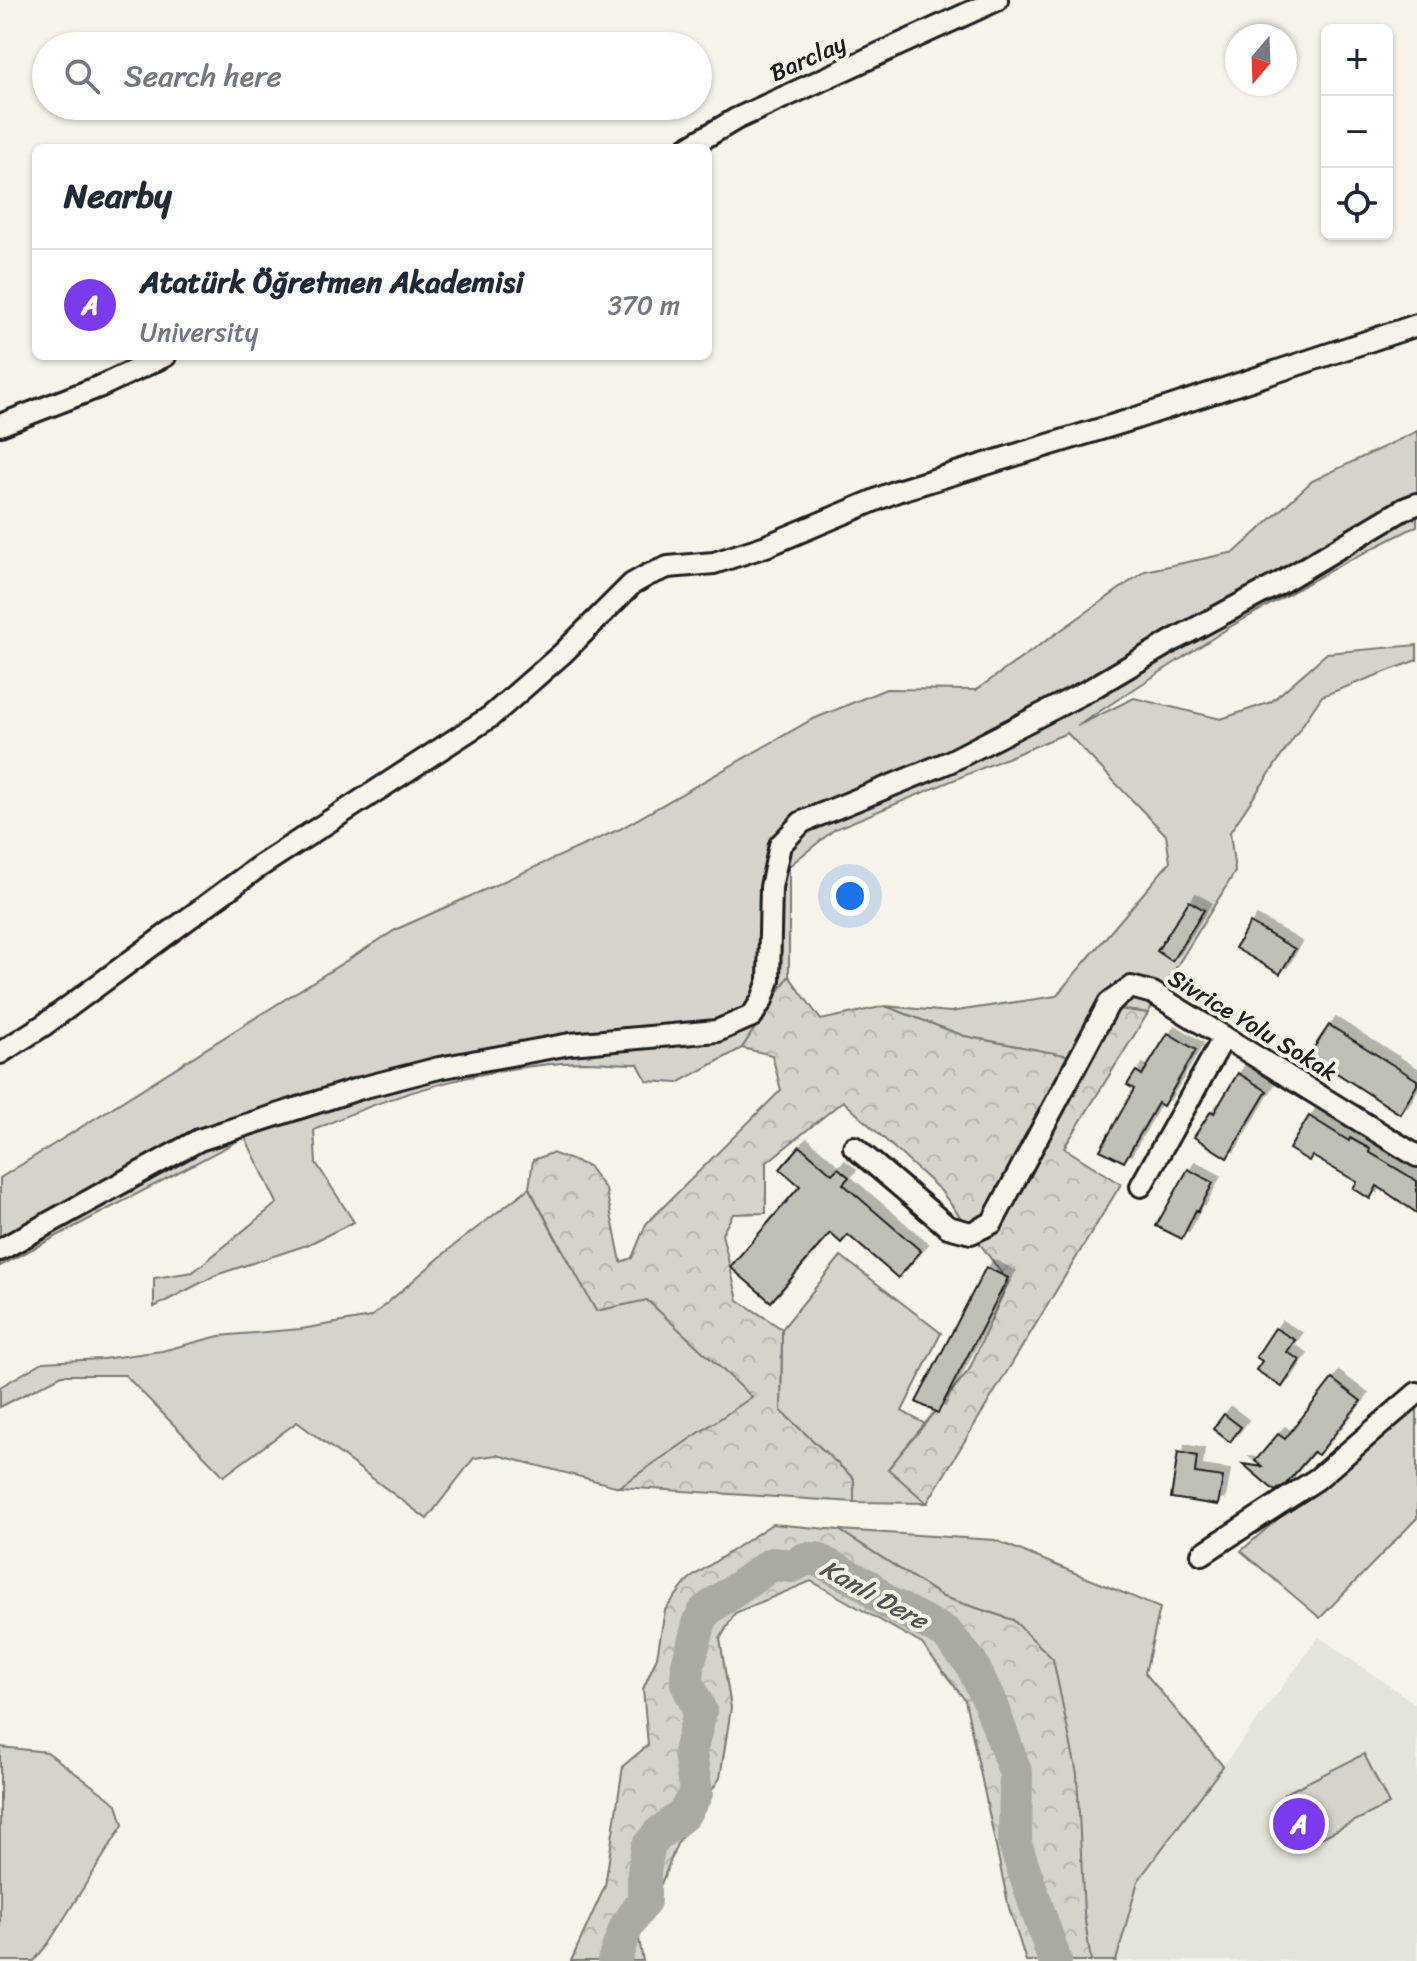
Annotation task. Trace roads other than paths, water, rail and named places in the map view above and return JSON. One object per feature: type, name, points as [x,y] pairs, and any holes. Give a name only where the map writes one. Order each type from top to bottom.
[{"type":"street","name":"Barclay","points":[[694,144],[736,119],[997,0]]},
{"type":"street","points":[[0,1053],[44,1025],[257,868],[490,717],[563,653],[632,584],[648,575],[668,567],[714,563],[897,491],[1127,421],[1417,325]]},
{"type":"street","points":[[0,425],[101,386],[156,360]]},
{"type":"street","points":[[0,1250],[199,1140],[347,1093],[439,1068],[570,1044],[717,1031],[752,1016],[769,980],[771,887],[780,845],[802,822],[949,762],[1077,697],[1417,504]]},
{"type":"street","name":"Sivrice Yolu Sokak","points":[[854,1147],[948,1227],[971,1233],[992,1223],[1109,1003],[1131,987],[1153,993],[1417,1156]]},
{"type":"street","points":[[1141,1186],[1224,1037]]},
{"type":"street","points":[[1202,1554],[1317,1479],[1417,1393]]},
{"type":"waterway","name":"Kanlı Dere","points":[[614,1961],[626,1927],[644,1901],[648,1847],[658,1834],[683,1815],[696,1793],[690,1753],[700,1711],[687,1683],[688,1664],[700,1621],[705,1611],[772,1564],[792,1566],[805,1559],[816,1559],[868,1586],[886,1602],[946,1633],[971,1663],[989,1700],[1016,1774],[1015,1844],[1055,1961]]},
{"type":"place","name":"Atatürk Öğretmen Akademisi","points":[[1299,1824]]}]
